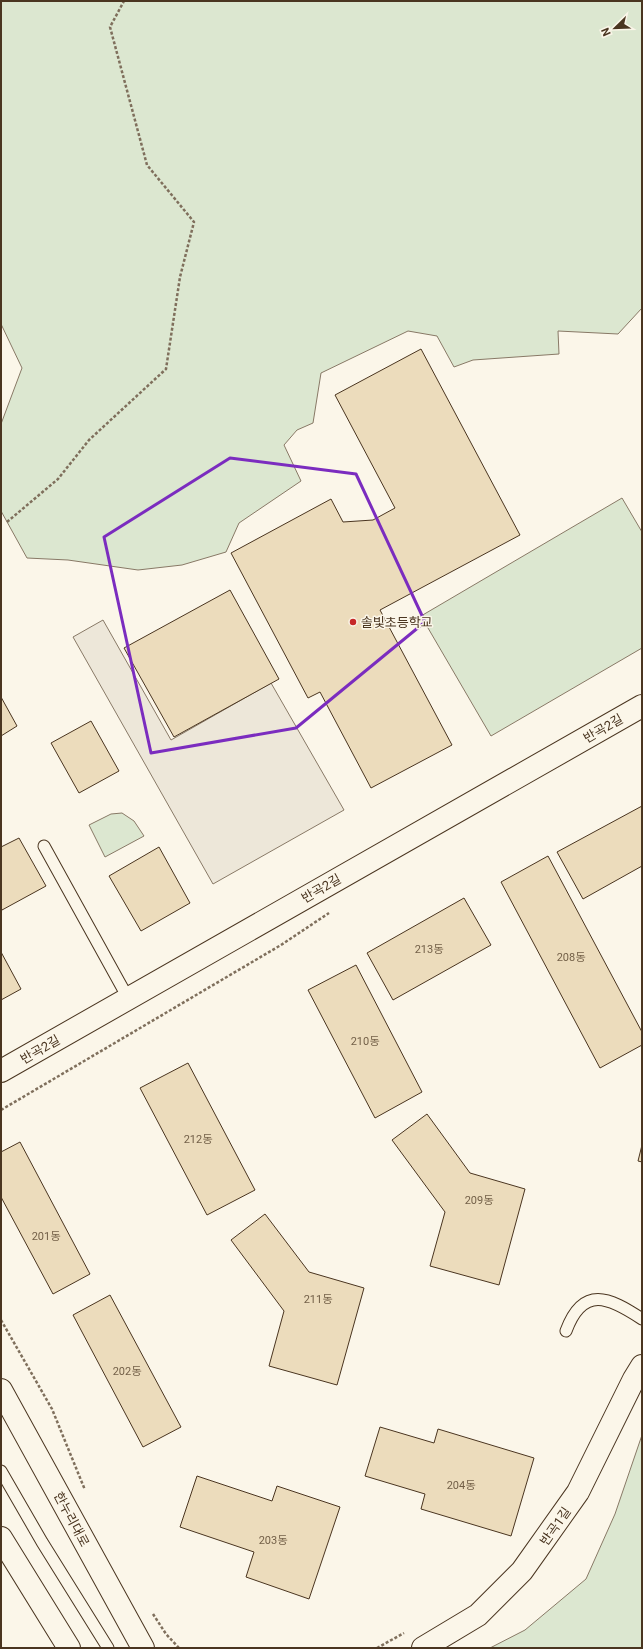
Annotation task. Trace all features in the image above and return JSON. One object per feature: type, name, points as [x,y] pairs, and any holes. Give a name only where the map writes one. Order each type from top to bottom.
[{"type":"street","name":"반곡2길","points":[[1,1071],[642,706]]},
{"type":"street","name":"반곡1길","points":[[423,1648],[478,1615],[522,1571],[578,1492],[634,1379],[642,1366]]},
{"type":"street","name":"한누리대로","points":[[1,1390],[143,1648]]},
{"type":"street","points":[[1,1538],[69,1648]]},
{"type":"lane","points":[[44,846],[128,998]]},
{"type":"lane","points":[[566,1331],[570,1319],[579,1307],[591,1300],[605,1300],[620,1304],[642,1319]]},
{"type":"lane","points":[[1,1470],[42,1542],[108,1648]]},
{"type":"path","points":[[7,522],[58,480],[89,440],[166,369],[180,277],[194,222],[147,165],[110,27],[124,1]]},
{"type":"path","points":[[1,1110],[281,945],[333,910]]},
{"type":"path","points":[[1,1320],[52,1409],[88,1497]]},
{"type":"path","points":[[149,1607],[166,1634],[179,1648]]},
{"type":"path","points":[[377,1648],[410,1630]]},
{"type":"highlighted area","points":[[230,458],[356,474],[425,622],[296,728],[151,753],[104,537]]},
{"type":"green space","points":[[1,1],[642,1],[642,308],[618,334],[558,331],[559,354],[473,360],[454,367],[437,336],[408,331],[321,373],[313,423],[297,430],[284,445],[301,481],[239,523],[226,552],[182,565],[138,570],[68,560],[27,558],[1,511],[1,424],[22,368],[1,324]]},
{"type":"green space","points":[[622,498],[642,532],[642,648],[491,736],[421,616]]},
{"type":"green space","points":[[122,813],[134,821],[144,836],[105,857],[89,825],[111,814]]},
{"type":"green space","points":[[642,1435],[642,1648],[490,1648],[525,1630],[586,1579],[615,1514]]},
{"type":"shaded area","points":[[103,620],[171,740],[271,683],[344,810],[213,884],[73,637]]},
{"type":"building","points":[[421,349],[520,535],[380,610],[452,745],[371,788],[320,692],[308,698],[231,553],[331,499],[343,522],[373,520],[395,508],[335,395]]},
{"type":"building","points":[[230,590],[279,679],[174,737],[124,648]]},
{"type":"building","points":[[1,697],[17,726],[1,736]]},
{"type":"building","points":[[91,721],[119,771],[79,793],[51,743]]},
{"type":"building","points":[[642,806],[642,866],[583,899],[557,852]]},
{"type":"building","points":[[19,838],[46,886],[2,910],[1,847]]},
{"type":"building","points":[[159,847],[190,903],[141,931],[109,876]]},
{"type":"building","points":[[548,856],[642,1032],[642,1045],[600,1068],[501,882]]},
{"type":"building","points":[[464,898],[491,945],[393,1000],[367,953]]},
{"type":"building","points":[[1,952],[21,989],[1,1000]]},
{"type":"building","points":[[356,965],[422,1092],[375,1118],[308,990]]},
{"type":"building","points":[[188,1063],[255,1190],[207,1215],[140,1088]]},
{"type":"building","points":[[427,1114],[470,1173],[525,1189],[499,1285],[430,1266],[445,1212],[392,1140]]},
{"type":"building","points":[[20,1142],[90,1274],[53,1294],[1,1197],[1,1152]]},
{"type":"building","points":[[642,1145],[642,1162],[638,1161]]},
{"type":"building","points":[[265,1214],[309,1272],[364,1288],[337,1385],[269,1366],[284,1311],[231,1240]]},
{"type":"building","points":[[110,1295],[181,1427],[143,1447],[73,1315]]},
{"type":"building","points":[[380,1427],[434,1443],[438,1429],[534,1458],[511,1536],[421,1509],[425,1494],[365,1476]]},
{"type":"building","points":[[197,1476],[272,1501],[277,1486],[340,1507],[309,1599],[246,1577],[254,1552],[180,1527]]},
{"type":"place","name":"솔빛초등학교","points":[[353,622]]}]
